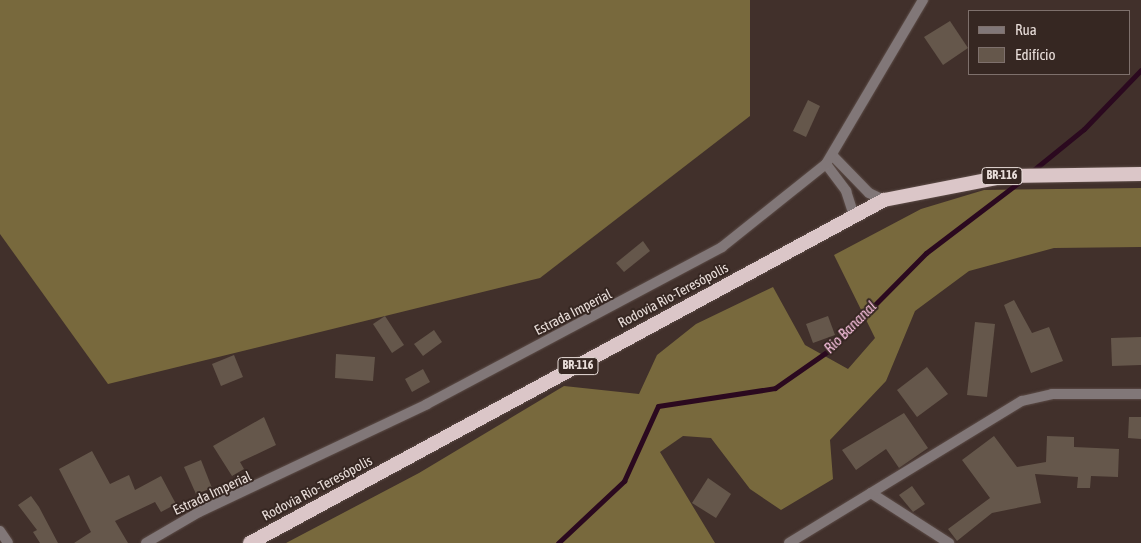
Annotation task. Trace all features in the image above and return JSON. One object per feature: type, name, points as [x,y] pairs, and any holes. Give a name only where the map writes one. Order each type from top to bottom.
[{"type":"highway","name":"Rodovia Rio-Teresópolis","points":[[250,543],[884,200],[908,193],[1008,176],[1141,174]]},
{"type":"street","name":"Estrada Imperial","points":[[146,543],[199,512],[331,451],[688,269],[749,227],[829,159],[923,0]]},
{"type":"street","points":[[829,159],[869,193],[884,200]]},
{"type":"street","points":[[829,159],[846,191],[854,215]]},
{"type":"street","points":[[789,543],[1022,400],[1052,394],[1141,394]]},
{"type":"street","points":[[871,492],[949,543]]},
{"type":"street","points":[[0,531],[8,543]]},
{"type":"shaded area","points":[[0,0],[750,0],[750,116],[540,278],[108,384],[0,234]]},
{"type":"shaded area","points":[[1141,188],[1141,247],[1054,248],[969,271],[915,311],[886,381],[830,440],[833,479],[781,510],[750,489],[711,438],[683,436],[660,452],[715,543],[286,543],[419,473],[564,386],[639,394],[657,355],[696,324],[773,287],[805,345],[848,369],[875,338],[834,255],[921,209],[984,190]]},
{"type":"building","points":[[950,21],[968,48],[943,65],[924,37]]},
{"type":"building","points":[[808,100],[820,106],[806,137],[793,131]]},
{"type":"building","points":[[643,241],[650,251],[624,272],[616,263]]},
{"type":"building","points":[[1014,300],[1032,333],[1049,327],[1063,361],[1031,373],[1004,305]]},
{"type":"building","points":[[385,316],[404,345],[392,353],[373,324]]},
{"type":"building","points":[[828,316],[835,335],[813,343],[806,324]]},
{"type":"building","points":[[975,322],[995,324],[987,397],[967,395]]},
{"type":"building","points":[[434,330],[442,342],[423,356],[414,344]]},
{"type":"building","points":[[1141,337],[1141,365],[1112,366],[1111,338]]},
{"type":"building","points":[[336,354],[375,357],[373,381],[335,378]]},
{"type":"building","points":[[234,355],[243,377],[221,386],[212,364]]},
{"type":"building","points":[[927,367],[948,394],[917,417],[897,390]]},
{"type":"building","points":[[423,369],[430,382],[412,392],[405,379]]},
{"type":"building","points":[[904,413],[928,448],[899,468],[886,449],[856,470],[842,450]]},
{"type":"building","points":[[264,417],[276,445],[240,462],[244,469],[232,476],[213,446]]},
{"type":"building","points":[[1129,417],[1141,417],[1141,439],[1128,438]]},
{"type":"building","points":[[994,436],[1017,467],[1046,462],[1047,436],[1074,437],[1074,447],[1119,449],[1118,477],[1091,476],[1090,488],[1077,488],[1078,477],[1035,474],[1041,503],[992,513],[957,541],[948,529],[990,498],[962,460]]},
{"type":"building","points":[[92,451],[110,484],[129,475],[135,490],[161,476],[176,504],[161,512],[155,502],[115,521],[128,543],[74,543],[91,532],[59,469]]},
{"type":"building","points":[[201,460],[212,488],[196,494],[184,467]]},
{"type":"building","points":[[708,478],[731,494],[716,518],[692,503]]},
{"type":"building","points":[[912,486],[925,504],[913,512],[899,495]]},
{"type":"building","points":[[31,496],[58,543],[40,543],[33,532],[37,530],[18,505]]},
{"type":"waterway","name":"Rio Bananal","points":[[1031,172],[1084,129],[1141,70]]},
{"type":"waterway","name":"Rio Bananal","points":[[558,543],[624,481],[658,406],[775,388],[831,349],[926,253],[1023,179]]}]
